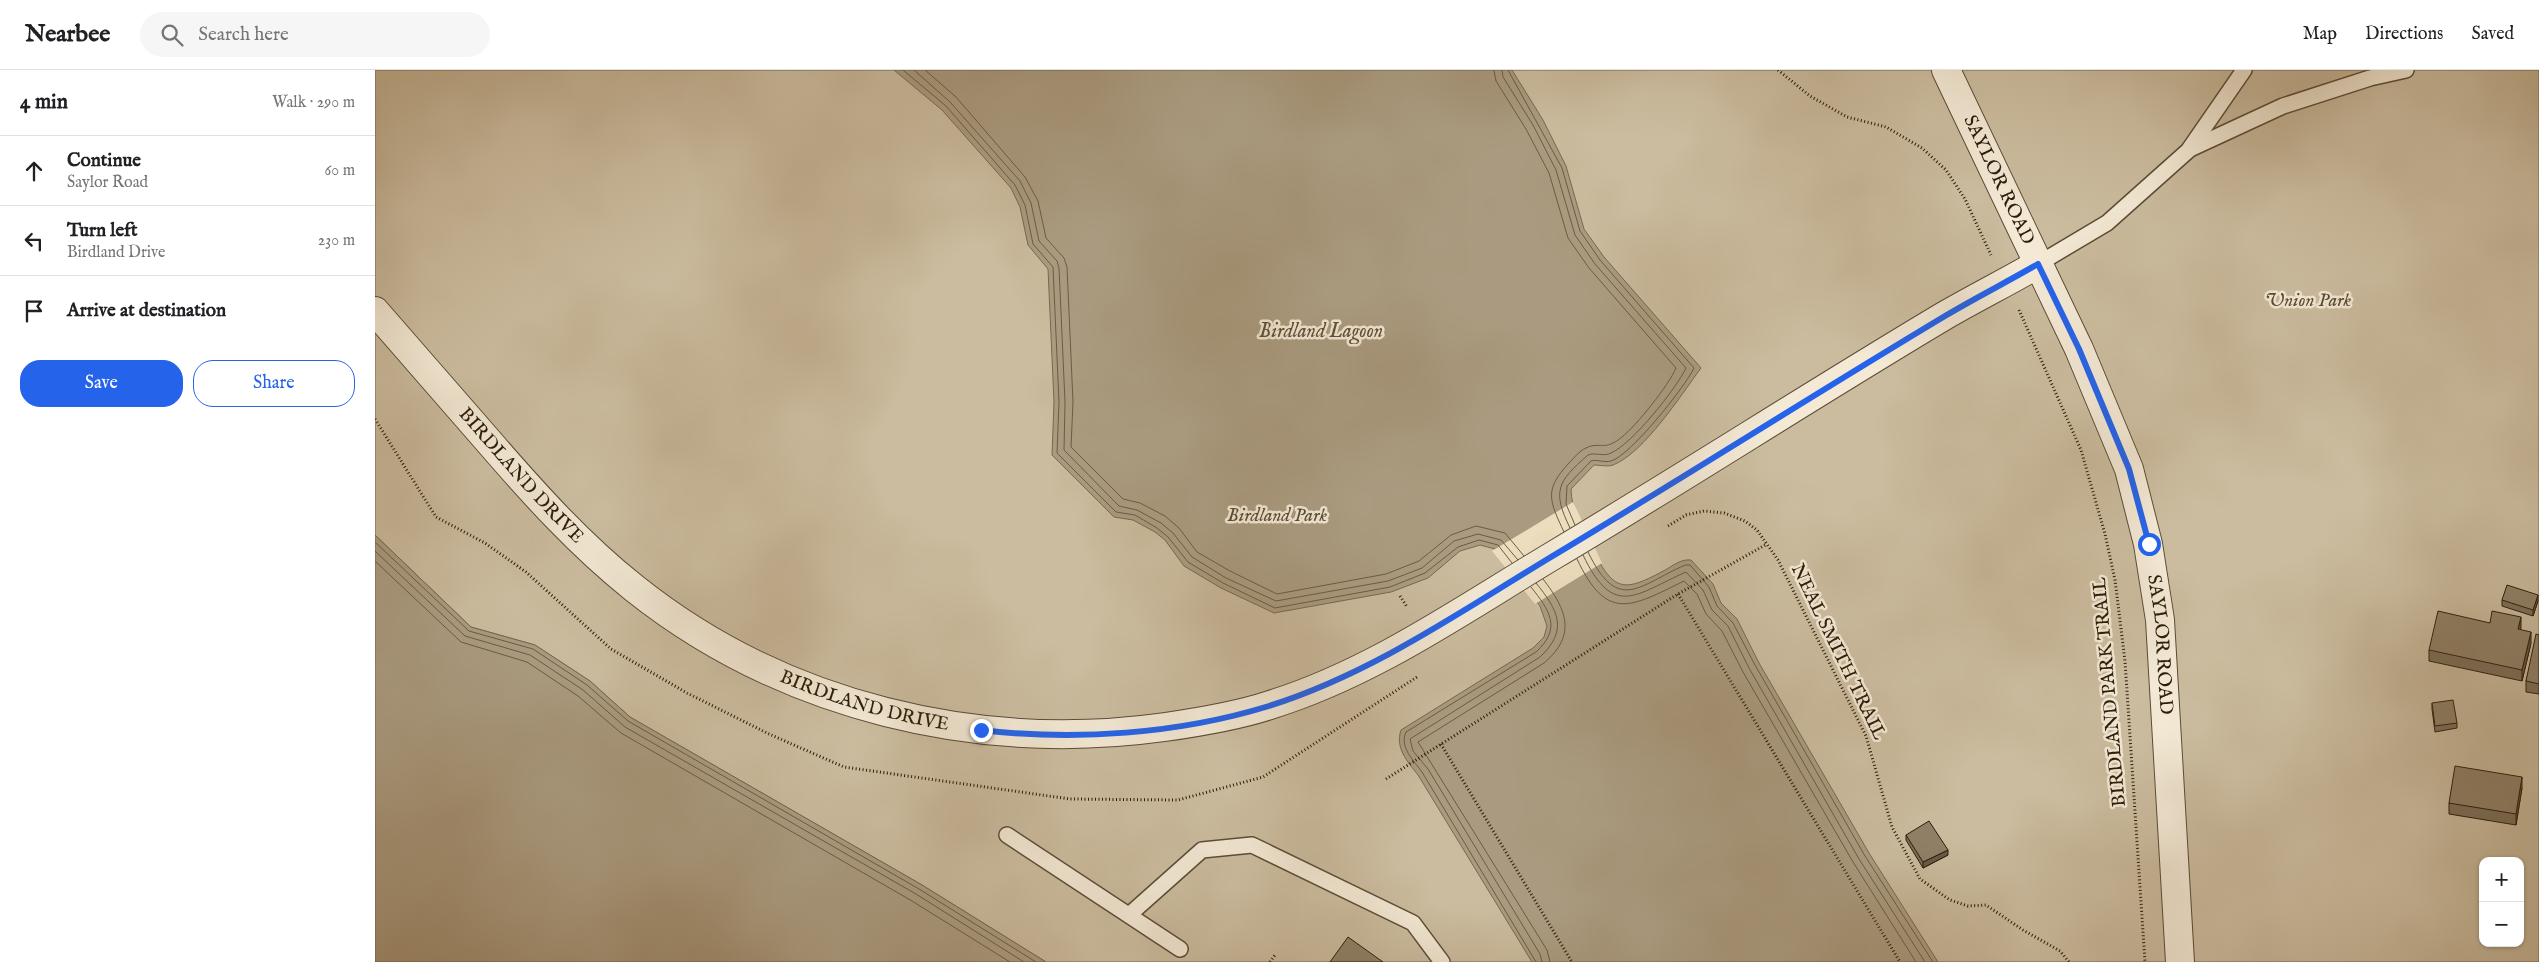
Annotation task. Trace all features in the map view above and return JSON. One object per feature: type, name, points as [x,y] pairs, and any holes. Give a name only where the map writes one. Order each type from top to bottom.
[{"type":"street","name":"SAYLOR ROAD","points":[[1947,70],[2079,349],[2129,469],[2149,544],[2160,620],[2180,962]]},
{"type":"street","name":"BIRDLAND DRIVE","points":[[375,311],[539,500],[577,539],[636,590],[700,634],[768,672],[834,698],[906,719],[1022,735],[1046,735],[1127,732],[1195,723],[1267,706],[1335,682],[1388,654],[1502,586],[1947,314],[2038,264]]},
{"type":"lane","points":[[2038,264],[2107,223],[2190,149],[2244,70]]},
{"type":"lane","points":[[2190,149],[2283,106],[2370,78],[2406,70]]},
{"type":"lane","points":[[1007,835],[1180,949]]},
{"type":"lane","points":[[1129,915],[1202,850],[1252,845],[1413,923],[1442,962]]},
{"type":"path","points":[[1778,70],[1810,96],[1847,117],[1886,127],[1922,148],[1946,170],[1965,198],[1991,254]]},
{"type":"path","name":"BIRDLAND PARK TRAIL","points":[[2022,316],[2081,450],[2105,534],[2115,580],[2125,661],[2145,962]]},
{"type":"path","name":"NEAL SMITH TRAIL","points":[[1661,529],[1686,515],[1704,512],[1724,513],[1745,521],[1757,530],[1778,560],[1866,736],[1892,827],[1920,879],[1951,900],[1968,906],[1986,905],[2060,951],[2069,962]]},
{"type":"path","points":[[1386,779],[1678,594],[1767,544]]},
{"type":"path","points":[[1678,594],[1900,962]]},
{"type":"path","points":[[1400,596],[1407,608]]},
{"type":"path","points":[[1441,744],[1572,962]]},
{"type":"path","points":[[1270,962],[1275,955]]},
{"type":"green space","name":"Birdland Park","points":[[375,70],[2539,70],[2539,962],[1046,962],[922,885],[630,717],[590,681],[535,645],[471,627],[375,535]]},
{"type":"water","name":"Birdland Lagoon","points":[[894,70],[1512,70],[1543,120],[1566,166],[1584,229],[1604,257],[1701,368],[1673,407],[1637,449],[1613,465],[1594,465],[1571,489],[1575,512],[1581,526],[1606,573],[1621,584],[1630,585],[1640,582],[1679,562],[1691,560],[1713,584],[1721,603],[1737,619],[1759,663],[1869,853],[1938,962],[1532,962],[1418,775],[1403,754],[1400,737],[1401,730],[1533,648],[1544,637],[1547,626],[1540,606],[1495,549],[1480,545],[1460,551],[1428,578],[1391,592],[1274,613],[1221,588],[1184,566],[1165,540],[1155,532],[1133,520],[1114,517],[1052,455],[1054,402],[1048,269],[1028,245],[1020,207],[1011,188],[942,110]]},
{"type":"water","points":[[375,535],[471,627],[535,645],[590,681],[630,717],[922,885],[1046,962],[375,962]]},
{"type":"pier","points":[[1573,502],[1602,563],[1535,604],[1492,551]]},
{"type":"building","points":[[2507,585],[2538,595],[2533,610],[2502,600]]},
{"type":"building","points":[[2438,611],[2490,623],[2492,611],[2521,617],[2518,629],[2531,632],[2522,670],[2429,650]]},
{"type":"building","points":[[2536,634],[2539,635],[2539,684],[2526,681]]},
{"type":"building","points":[[2453,700],[2457,723],[2435,726],[2432,703]]},
{"type":"building","points":[[2455,766],[2522,777],[2516,814],[2449,803]]},
{"type":"building","points":[[1929,821],[1948,850],[1923,862],[1906,835]]},
{"type":"building","points":[[1348,937],[1383,962],[1330,962]]},
{"type":"route","points":[[981,730],[1022,735],[1063,735],[1127,732],[1195,723],[1267,706],[1335,682],[1388,654],[1615,519],[1947,314],[2038,264],[2079,349],[2129,469],[2149,544]]},
{"type":"park label","name":"Union Park","points":[[2308,301]]}]
